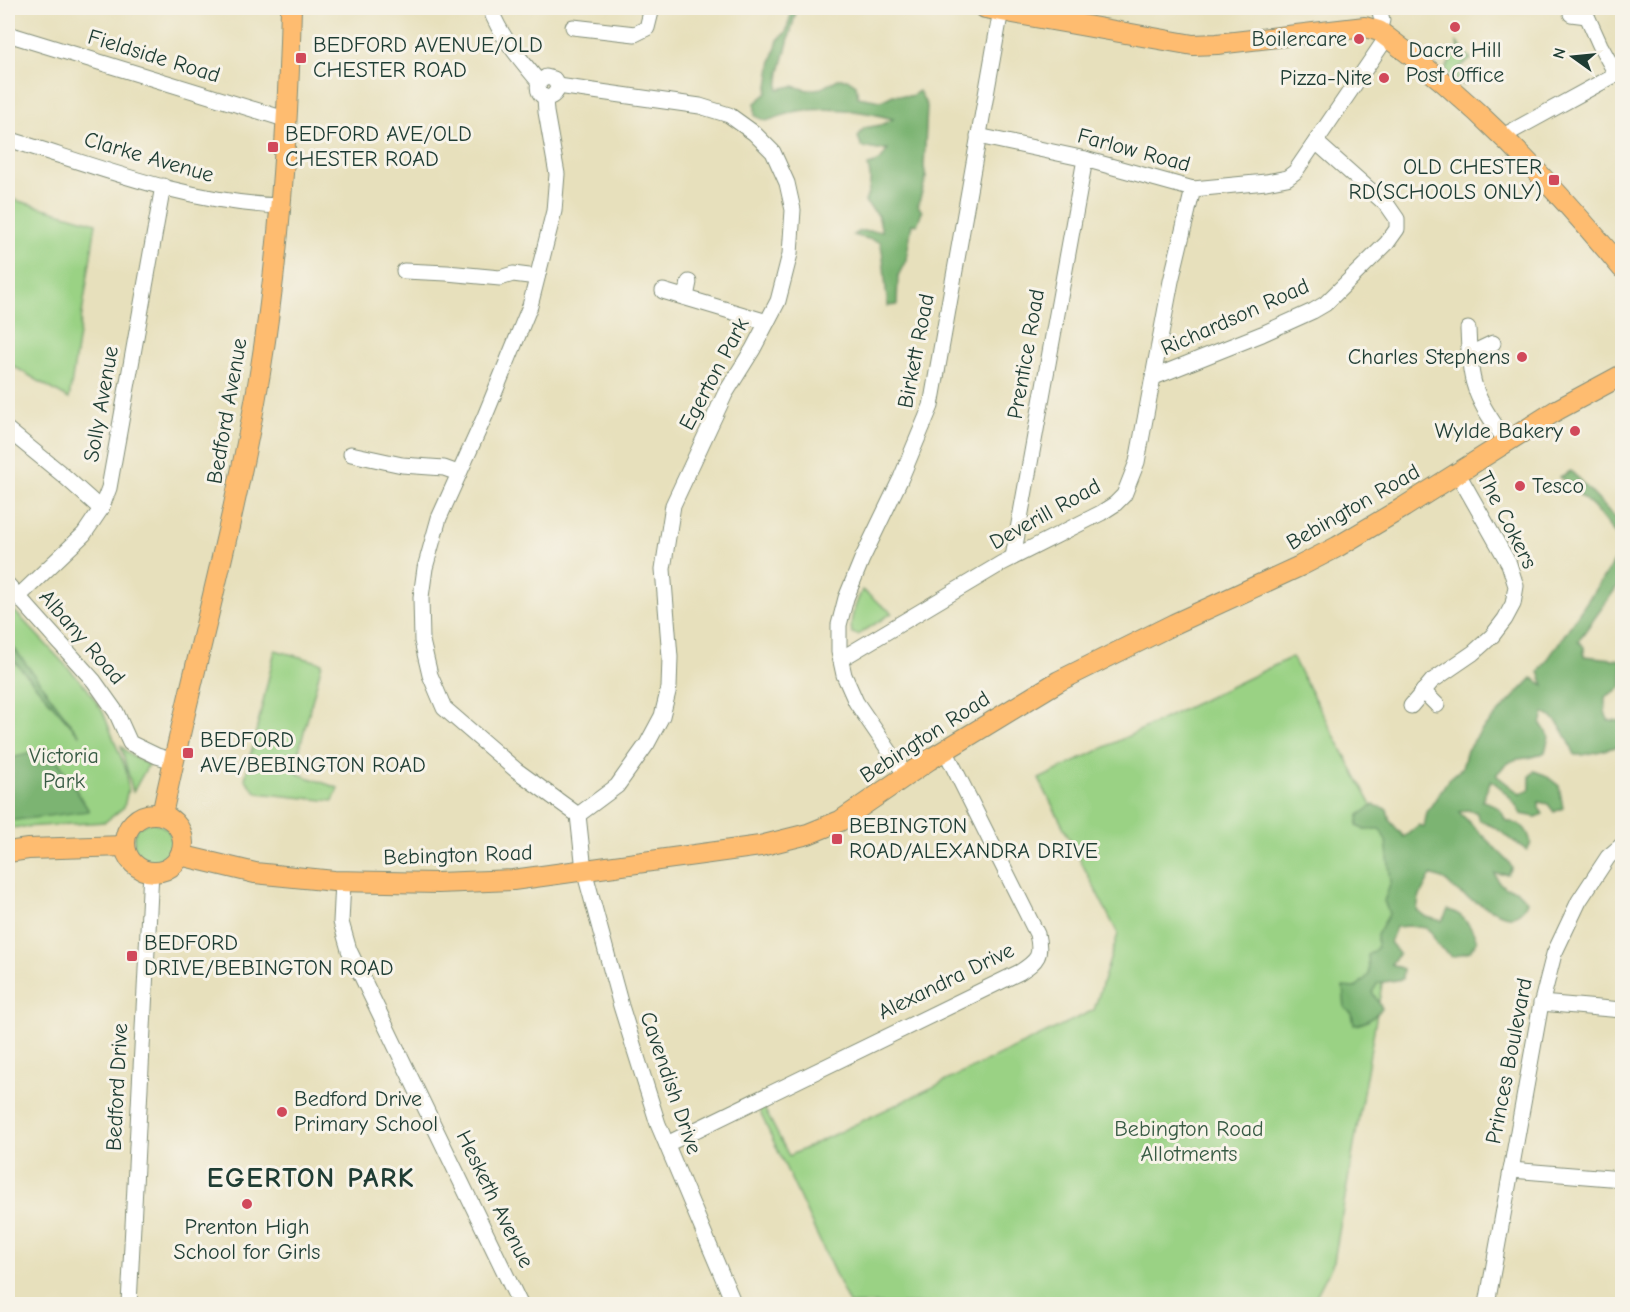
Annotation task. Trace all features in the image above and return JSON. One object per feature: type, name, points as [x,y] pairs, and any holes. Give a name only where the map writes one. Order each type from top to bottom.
[{"type":"main road","name":"Bedford Avenue","points":[[162,815],[231,519],[250,429],[271,300],[288,120],[291,8]]},
{"type":"main road","points":[[993,9],[1193,45],[1365,27],[1383,34],[1452,88],[1503,135],[1623,268]]},
{"type":"main road","name":"Bebington Road","points":[[180,855],[255,873],[343,881],[438,883],[513,880],[760,846],[808,834],[840,821],[945,750],[1059,681],[1337,547],[1557,410],[1623,375]]},
{"type":"main road","points":[[147,815],[162,815],[174,821],[181,832],[183,842],[180,855],[174,863],[166,869],[151,871],[138,867],[132,862],[125,846],[128,829],[134,821],[147,815]]},
{"type":"main road","points":[[8,852],[28,849],[125,846]]},
{"type":"street","points":[[490,8],[514,52],[539,82],[537,88],[539,94],[545,98],[552,97],[557,93],[558,86]]},
{"type":"street","points":[[573,27],[635,34],[647,28],[652,8]]},
{"type":"street","points":[[1379,8],[1383,34]]},
{"type":"street","name":"Birkett Road","points":[[907,777],[856,702],[844,675],[839,625],[846,598],[862,559],[905,469],[930,406],[939,369],[978,136],[993,9]]},
{"type":"street","points":[[1503,135],[1619,73],[1600,45],[1588,12],[1571,14]]},
{"type":"street","name":"Fieldside Road","points":[[8,34],[288,120]]},
{"type":"street","name":"Farlow Road","points":[[978,136],[1085,159],[1193,189],[1287,178],[1295,172],[1316,142],[1383,34]]},
{"type":"street","name":"Egerton Park","points":[[539,82],[546,77],[554,79],[558,86],[700,106],[729,115],[754,133],[772,152],[787,183],[793,210],[790,254],[778,301],[753,349],[725,394],[674,505],[663,569],[670,657],[669,688],[662,716],[647,744],[616,786],[578,815]]},
{"type":"street","points":[[545,98],[557,174],[554,211],[530,306],[485,416],[439,518],[425,568],[421,597],[422,641],[430,675],[444,708],[516,770],[578,815],[584,870]]},
{"type":"street","name":"Clarke Avenue","points":[[8,139],[211,199],[281,206]]},
{"type":"street","name":"Richardson Road","points":[[1154,377],[1313,311],[1348,282],[1387,243],[1397,229],[1397,219],[1388,206],[1316,142]]},
{"type":"street","name":"Prentice Road","points":[[1012,557],[1085,159]]},
{"type":"street","name":"Solly Avenue","points":[[18,597],[84,534],[100,509],[109,488],[163,186]]},
{"type":"street","name":"Deverill Road","points":[[841,659],[1012,557],[1101,513],[1124,495],[1137,462],[1171,281],[1193,189]]},
{"type":"street","points":[[404,271],[500,278],[513,274],[537,277]]},
{"type":"street","points":[[686,297],[689,282]]},
{"type":"street","points":[[663,291],[767,322]]},
{"type":"street","points":[[1468,329],[1475,388],[1486,411],[1506,442]]},
{"type":"street","points":[[1470,354],[1493,343]]},
{"type":"street","points":[[8,430],[100,509]]},
{"type":"street","points":[[351,454],[402,465],[444,468],[458,473]]},
{"type":"street","name":"The Cokers","points":[[1411,706],[1432,681],[1473,653],[1492,636],[1513,604],[1516,586],[1509,564],[1457,472]]},
{"type":"street","name":"Albany Road","points":[[8,585],[94,681],[116,712],[130,743],[157,756],[174,761]]},
{"type":"street","points":[[1423,691],[1437,705]]},
{"type":"street","name":"Alexandra Drive","points":[[667,1144],[1020,972],[1033,963],[1038,956],[1040,947],[1037,934],[945,750]]},
{"type":"street","name":"Princes Boulevard","points":[[1487,1305],[1541,1003],[1554,954],[1579,901],[1608,857],[1623,845]]},
{"type":"street","name":"Cavendish Drive","points":[[584,870],[621,1006],[658,1124],[734,1305]]},
{"type":"street","name":"Bedford Drive","points":[[129,1305],[151,871]]},
{"type":"street","name":"Hesketh Avenue","points":[[343,881],[341,922],[349,950],[520,1305]]},
{"type":"street","points":[[1541,1003],[1623,1010]]},
{"type":"street","points":[[1511,1170],[1623,1179]]},
{"type":"green space","points":[[793,8],[797,8],[780,72],[778,89],[793,86],[808,90],[822,88],[838,79],[847,79],[856,85],[858,97],[881,101],[893,95],[911,96],[919,91],[927,106],[924,167],[926,178],[918,205],[922,212],[917,225],[912,224],[906,260],[898,276],[897,305],[888,306],[880,242],[853,235],[861,231],[882,231],[878,215],[865,202],[870,184],[868,166],[881,160],[888,149],[862,147],[858,137],[864,128],[881,125],[893,119],[870,113],[834,109],[798,111],[766,121],[755,116],[755,103],[767,93],[772,60],[778,40],[786,32]]},
{"type":"green space","points":[[1457,43],[1471,59],[1457,69],[1463,85],[1445,70],[1458,48]]},
{"type":"green space","points":[[8,198],[96,223],[69,399],[8,363]]},
{"type":"green space","points":[[1571,471],[1622,525],[1622,543],[1594,508],[1560,477]]},
{"type":"green space","points":[[1622,550],[1622,580],[1578,641],[1584,647],[1584,656],[1622,660],[1622,687],[1605,697],[1605,712],[1608,720],[1622,721],[1622,738],[1616,747],[1590,754],[1575,755],[1559,725],[1544,713],[1541,724],[1549,736],[1545,752],[1510,762],[1496,775],[1520,794],[1530,789],[1530,776],[1534,771],[1545,775],[1559,786],[1563,808],[1554,812],[1548,804],[1539,802],[1539,808],[1543,814],[1536,817],[1521,814],[1508,795],[1491,780],[1482,801],[1496,807],[1505,820],[1520,825],[1528,833],[1531,843],[1527,850],[1493,826],[1480,821],[1476,812],[1467,810],[1459,812],[1508,861],[1512,868],[1508,874],[1495,874],[1505,888],[1515,890],[1527,901],[1523,909],[1512,916],[1500,914],[1462,895],[1445,880],[1431,875],[1419,898],[1417,910],[1426,917],[1442,921],[1448,910],[1458,914],[1466,922],[1477,941],[1470,951],[1452,957],[1437,945],[1431,932],[1426,928],[1396,927],[1390,942],[1399,954],[1391,964],[1403,969],[1402,979],[1378,983],[1372,992],[1382,1008],[1370,1020],[1354,1025],[1352,1014],[1345,1008],[1343,987],[1355,988],[1369,975],[1368,955],[1377,948],[1377,935],[1389,914],[1384,901],[1391,882],[1386,841],[1380,829],[1364,829],[1357,826],[1359,815],[1374,805],[1387,809],[1390,821],[1404,837],[1419,825],[1424,827],[1427,812],[1448,780],[1462,768],[1467,750],[1481,731],[1532,678],[1544,685],[1539,672]]},
{"type":"green space","points":[[862,590],[892,613],[858,635],[852,633],[851,622]]},
{"type":"green space","name":"Victoria Park","points":[[8,604],[87,688],[103,712],[126,770],[128,789],[124,807],[105,822],[8,828]]},
{"type":"green space","points":[[8,640],[80,736],[8,654]]},
{"type":"green space","points":[[275,650],[322,663],[296,762],[298,774],[338,788],[333,801],[257,793],[245,779]]},
{"type":"green space","name":"Bebington Road Allotments","points":[[1292,657],[1403,863],[1334,1261],[1312,1304],[849,1304],[759,1110],[764,1108],[789,1156],[1094,1010],[1118,934],[1039,779]]},
{"type":"green space","points":[[121,746],[148,765],[133,792]]},
{"type":"green space","points":[[50,748],[89,811],[8,821],[8,759]]},
{"type":"green space","points":[[152,821],[168,829],[175,846],[168,857],[161,863],[153,865],[139,857],[134,839],[137,828]]},
{"type":"place","name":"Dacre Hill Post Office","points":[[1455,27]]},
{"type":"place","name":"Boilercare","points":[[1359,39]]},
{"type":"place","name":"BEDFORD AVENUE/OLD CHESTER ROAD","points":[[301,58]]},
{"type":"place","name":"Pizza-Nite","points":[[1384,78]]},
{"type":"place","name":"BEDFORD AVE/OLD CHESTER ROAD","points":[[273,147]]},
{"type":"place","name":"OLD CHESTER RD(SCHOOLS ONLY)","points":[[1554,180]]},
{"type":"place","name":"Charles Stephens","points":[[1522,357]]},
{"type":"place","name":"Wylde Bakery","points":[[1575,431]]},
{"type":"place","name":"Tesco","points":[[1520,486]]},
{"type":"place","name":"BEDFORD AVE/BEBINGTON ROAD","points":[[188,753]]},
{"type":"place","name":"BEBINGTON ROAD/ALEXANDRA DRIVE","points":[[837,839]]},
{"type":"place","name":"BEDFORD DRIVE/BEBINGTON ROAD","points":[[132,956]]},
{"type":"place","name":"Bedford Drive Primary School","points":[[282,1112]]},
{"type":"place","name":"Prenton High School for Girls","points":[[247,1204]]},
{"type":"district","name":"EGERTON PARK","points":[[311,1178]]}]
